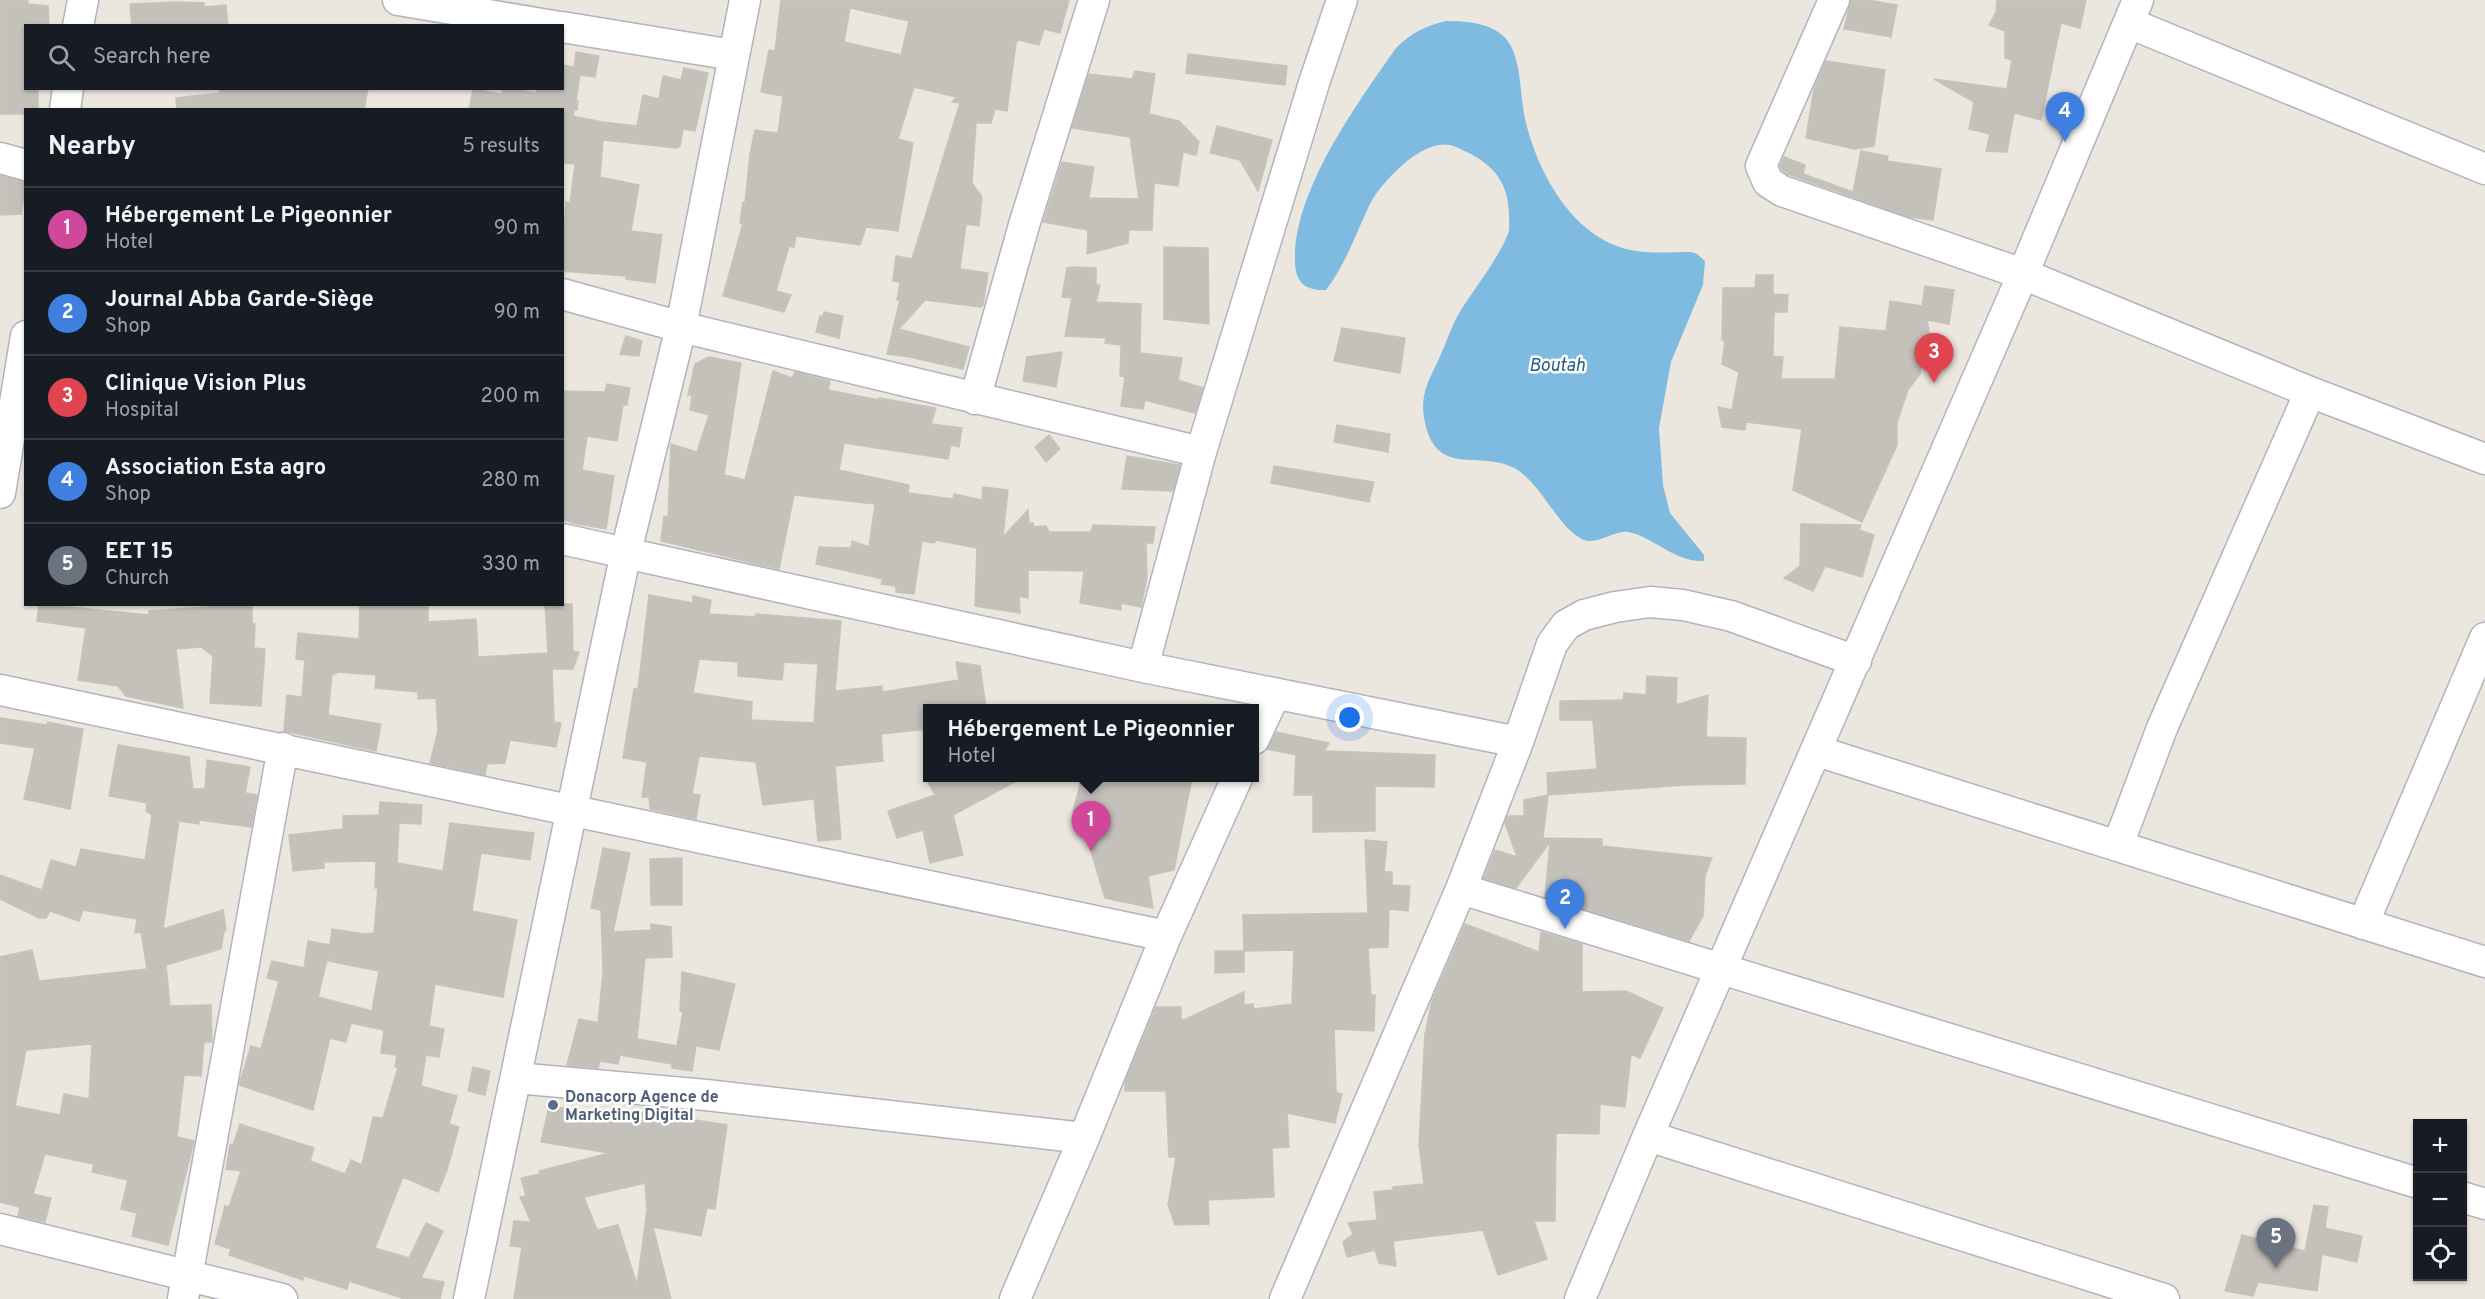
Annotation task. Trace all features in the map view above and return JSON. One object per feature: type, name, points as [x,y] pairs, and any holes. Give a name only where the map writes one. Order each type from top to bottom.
[{"type":"street","points":[[78,24],[82,0]]},
{"type":"street","points":[[398,0],[542,24]]},
{"type":"street","points":[[469,1299],[626,552],[681,327],[745,0]]},
{"type":"street","points":[[975,399],[1024,225],[1094,0]]},
{"type":"street","points":[[1143,667],[1202,452],[1314,83],[1342,0]]},
{"type":"street","points":[[1834,0],[1761,166],[1767,182],[1782,191],[2023,274],[2310,392],[2485,459]]},
{"type":"street","points":[[1580,1299],[1648,1136],[2023,274],[2133,11],[2485,169]]},
{"type":"street","points":[[564,27],[733,55]]},
{"type":"street","points":[[65,108],[68,90]]},
{"type":"street","points":[[0,158],[24,164]]},
{"type":"street","points":[[564,295],[681,327],[1202,452]]},
{"type":"street","points":[[0,493],[24,349]]},
{"type":"street","points":[[2118,845],[2162,728],[2310,392]]},
{"type":"street","points":[[564,538],[1143,667],[1518,742]]},
{"type":"street","points":[[1285,1299],[1461,889],[1518,742],[1552,644],[1566,625],[1584,615],[1615,607],[1650,602],[1683,605],[1731,616],[1856,661]]},
{"type":"street","points":[[2363,924],[2485,638]]},
{"type":"street","points":[[0,690],[284,748],[1166,936]]},
{"type":"street","points":[[1259,728],[1275,694]]},
{"type":"street","points":[[186,1287],[284,748]]},
{"type":"street","points":[[1817,750],[2485,962]]},
{"type":"street","points":[[1015,1299],[1084,1138],[1166,936],[1235,782]]},
{"type":"street","points":[[1461,889],[2413,1181]]},
{"type":"street","points":[[516,1078],[706,1095],[1084,1138]]},
{"type":"street","points":[[1648,1136],[2109,1291],[2164,1299]]},
{"type":"street","points":[[2467,1198],[2485,1204]]},
{"type":"street","points":[[0,1229],[186,1287],[282,1299]]},
{"type":"water","name":"Boutah","points":[[1446,21],[1482,25],[1499,32],[1506,38],[1514,54],[1524,114],[1537,156],[1559,198],[1574,216],[1591,231],[1610,243],[1638,251],[1691,252],[1705,261],[1703,285],[1671,362],[1659,428],[1663,485],[1670,513],[1704,555],[1704,561],[1684,558],[1646,538],[1628,532],[1586,541],[1564,524],[1534,485],[1516,469],[1502,463],[1448,456],[1438,449],[1429,437],[1423,402],[1429,381],[1452,326],[1503,245],[1509,230],[1508,203],[1501,181],[1495,172],[1478,158],[1456,147],[1443,144],[1430,147],[1412,157],[1376,193],[1345,260],[1326,290],[1312,289],[1299,280],[1295,268],[1297,234],[1304,206],[1330,149],[1363,95],[1396,48],[1419,31]]},
{"type":"building","points":[[0,0],[28,0],[28,4],[48,6],[49,24],[24,24],[24,90],[38,90],[38,108],[24,108],[24,114],[0,114]]},
{"type":"building","points":[[781,0],[1069,0],[1060,33],[1044,29],[1039,45],[1019,40],[1016,43],[1007,111],[995,109],[991,123],[976,123],[972,183],[982,197],[979,226],[966,224],[960,269],[988,273],[983,305],[981,307],[925,300],[899,329],[969,347],[963,369],[887,354],[900,300],[897,300],[900,282],[893,281],[896,256],[912,259],[960,103],[952,102],[956,97],[914,87],[898,139],[913,143],[898,231],[866,227],[860,245],[796,236],[794,247],[789,246],[776,291],[791,295],[784,312],[723,296],[743,223],[740,223],[755,130],[778,133],[783,96],[761,92],[769,50],[775,51]],"holes":[[[850,8],[909,21],[901,55],[844,42]]]},
{"type":"building","points":[[1851,0],[1868,0],[1897,5],[1891,37],[1844,29]]},
{"type":"building","points":[[1997,0],[2086,0],[2080,28],[2061,23],[2041,120],[2014,113],[2007,152],[1986,151],[1990,134],[1969,129],[1974,102],[1934,79],[2007,89],[2012,60],[2005,58],[2005,31],[1989,25],[1996,12]]},
{"type":"building","points":[[177,2],[204,3],[204,7],[226,5],[228,24],[132,24],[130,4]]},
{"type":"building","points":[[576,52],[599,56],[595,77],[580,75],[577,110],[574,110],[573,116],[637,126],[643,95],[659,99],[663,76],[681,80],[684,68],[708,73],[695,131],[683,129],[680,146],[677,148],[603,140],[600,177],[639,185],[631,231],[662,235],[655,283],[626,279],[626,276],[564,271],[564,218],[566,202],[570,203],[575,164],[564,163],[564,108],[469,108],[473,90],[502,94],[503,90],[537,93],[537,90],[564,90],[564,65],[574,67]]},
{"type":"building","points":[[1188,54],[1287,66],[1285,85],[1186,73]]},
{"type":"building","points":[[1826,61],[1885,70],[1874,146],[1854,149],[1806,138],[1814,89]]},
{"type":"building","points":[[1135,71],[1155,74],[1149,114],[1179,121],[1199,142],[1196,155],[1183,152],[1178,186],[1154,183],[1152,230],[1129,230],[1128,243],[1087,254],[1088,230],[1043,222],[1062,162],[1094,167],[1089,198],[1139,199],[1130,137],[1072,128],[1089,74],[1132,79]]},
{"type":"building","points":[[219,90],[368,90],[364,108],[177,108],[176,98],[220,93]]},
{"type":"building","points":[[1217,126],[1272,140],[1258,191],[1240,160],[1210,153]]},
{"type":"building","points":[[1861,151],[1888,156],[1887,161],[1941,169],[1933,220],[1909,217],[1790,175],[1780,166],[1784,157],[1805,165],[1803,174],[1853,192]]},
{"type":"building","points":[[0,176],[24,182],[21,214],[0,215]]},
{"type":"building","points":[[1164,247],[1208,248],[1209,324],[1164,319]]},
{"type":"building","points":[[1067,268],[1096,268],[1096,285],[1100,285],[1096,302],[1141,304],[1140,353],[1182,358],[1178,380],[1203,388],[1195,413],[1145,400],[1143,409],[1121,406],[1125,377],[1120,376],[1121,345],[1105,343],[1106,338],[1065,336],[1072,298],[1062,297]]},
{"type":"building","points":[[1756,275],[1773,275],[1773,294],[1788,295],[1787,312],[1774,312],[1773,356],[1783,357],[1781,379],[1835,379],[1840,327],[1886,331],[1890,301],[1922,306],[1925,286],[1954,290],[1949,324],[1927,320],[1933,355],[1923,353],[1920,374],[1908,390],[1897,422],[1897,445],[1862,522],[1793,490],[1802,429],[1746,422],[1745,430],[1722,427],[1718,407],[1732,410],[1739,372],[1722,364],[1725,341],[1722,340],[1723,288],[1755,288]]},
{"type":"building","points":[[824,312],[843,316],[839,338],[816,332],[820,316],[823,316]]},
{"type":"building","points":[[1342,328],[1405,338],[1400,373],[1334,361]]},
{"type":"building","points":[[626,336],[642,341],[639,356],[620,354]]},
{"type":"building","points":[[1062,352],[1056,387],[1023,381],[1027,357]]},
{"type":"building","points":[[709,357],[741,363],[724,475],[745,480],[773,371],[792,378],[795,372],[830,381],[828,390],[936,408],[931,424],[962,428],[959,447],[951,445],[948,459],[844,443],[839,470],[909,485],[908,493],[953,499],[954,494],[982,500],[983,487],[1008,490],[1003,537],[1028,510],[1029,523],[1033,523],[1034,527],[1046,526],[1049,532],[1091,532],[1093,525],[1155,527],[1153,543],[1146,543],[1147,577],[1141,607],[1121,603],[1121,610],[1080,603],[1084,571],[1028,570],[1028,598],[1019,596],[1020,613],[975,606],[977,548],[936,540],[934,543],[922,541],[914,594],[896,592],[896,586],[881,584],[883,579],[816,564],[819,547],[851,548],[852,541],[869,547],[875,504],[794,495],[779,569],[661,541],[664,516],[668,517],[671,444],[697,452],[709,415],[690,410],[692,395],[688,395],[695,364]]},
{"type":"building","points":[[607,384],[630,388],[627,405],[623,405],[617,441],[587,436],[582,470],[614,476],[606,529],[564,520],[564,391],[605,392]]},
{"type":"building","points":[[1337,425],[1390,434],[1388,452],[1334,442]]},
{"type":"building","points":[[1049,435],[1060,449],[1046,462],[1035,447]]},
{"type":"building","points":[[1127,456],[1180,465],[1173,491],[1122,489]]},
{"type":"building","points":[[1274,466],[1374,482],[1369,502],[1271,483]]},
{"type":"building","points":[[1801,524],[1861,525],[1859,530],[1874,535],[1862,577],[1825,566],[1813,591],[1784,578],[1800,566]]},
{"type":"building","points":[[649,595],[693,603],[693,596],[711,600],[709,614],[755,617],[756,614],[841,621],[835,691],[882,686],[882,692],[959,680],[956,662],[980,666],[985,704],[923,704],[923,729],[881,734],[883,761],[835,766],[841,839],[818,841],[814,799],[763,805],[756,762],[699,756],[692,794],[700,795],[696,819],[650,809],[649,797],[642,797],[647,762],[623,758],[634,689],[638,689]],"holes":[[[699,659],[738,662],[738,676],[782,680],[784,662],[818,664],[814,723],[751,720],[752,702],[693,693]]]},
{"type":"building","points":[[572,604],[573,652],[579,652],[573,669],[552,669],[554,722],[561,723],[556,747],[510,740],[505,763],[487,764],[485,775],[430,763],[438,731],[436,698],[418,699],[418,692],[375,688],[376,675],[337,672],[332,674],[328,715],[381,724],[376,751],[284,731],[287,695],[302,697],[305,660],[296,659],[298,633],[359,639],[360,606],[428,606],[428,622],[476,619],[478,657],[548,653],[545,606]]},
{"type":"building","points":[[39,606],[149,615],[149,611],[207,606],[252,606],[252,623],[255,624],[254,648],[265,649],[261,706],[210,703],[213,656],[201,647],[176,649],[183,708],[126,696],[118,686],[78,680],[86,628],[37,621]]},
{"type":"building","points":[[1647,676],[1677,678],[1676,705],[1708,695],[1706,737],[1746,738],[1745,784],[1685,785],[1548,795],[1547,773],[1597,769],[1593,720],[1560,720],[1560,701],[1623,700],[1624,693],[1646,695]]},
{"type":"building","points":[[0,718],[47,725],[48,722],[83,729],[70,809],[24,799],[35,748],[0,743]]},
{"type":"building","points":[[1276,732],[1329,743],[1324,751],[1435,755],[1434,787],[1375,786],[1375,831],[1313,832],[1313,795],[1294,795],[1296,755],[1267,749]]},
{"type":"building","points":[[118,745],[189,757],[193,789],[205,789],[207,760],[250,767],[245,793],[257,795],[251,827],[199,820],[199,824],[179,821],[163,929],[223,910],[226,930],[221,949],[166,965],[170,1006],[211,1005],[212,1042],[204,1042],[201,1076],[184,1075],[177,1137],[194,1141],[168,1245],[132,1236],[137,1213],[121,1209],[128,1180],[92,1172],[94,1164],[45,1154],[33,1194],[51,1198],[45,1222],[18,1216],[20,1207],[0,1202],[0,957],[32,950],[39,981],[147,969],[141,932],[135,933],[137,919],[83,910],[79,921],[50,911],[46,918],[39,918],[0,899],[0,875],[42,890],[51,860],[76,867],[81,849],[145,860],[152,815],[146,811],[147,803],[109,796]],"holes":[[[92,1044],[89,1099],[64,1094],[60,1115],[15,1106],[26,1050]]]},
{"type":"building","points":[[928,782],[1015,782],[953,815],[963,855],[930,863],[923,830],[897,838],[888,811],[935,795]]},
{"type":"building","points":[[1081,782],[1191,782],[1174,870],[1148,876],[1153,908],[1105,898],[1089,845],[1073,812]]},
{"type":"building","points":[[1548,795],[1543,838],[1602,839],[1602,846],[1712,858],[1705,875],[1703,916],[1689,941],[1545,897],[1550,842],[1516,888],[1484,878],[1495,850],[1517,857],[1505,823],[1508,816],[1524,816],[1524,800]]},
{"type":"building","points":[[380,802],[422,805],[421,824],[399,823],[397,863],[443,871],[450,823],[534,833],[530,860],[481,853],[472,911],[517,920],[503,997],[435,984],[429,1026],[444,1029],[439,1057],[426,1055],[421,1086],[457,1096],[449,1124],[459,1127],[447,1170],[438,1192],[403,1177],[375,1248],[409,1258],[426,1223],[443,1231],[421,1278],[444,1282],[440,1299],[405,1299],[349,1281],[347,1289],[304,1276],[303,1280],[229,1255],[231,1249],[215,1244],[225,1206],[229,1207],[241,1171],[226,1169],[230,1145],[233,1145],[240,1124],[314,1148],[310,1161],[345,1174],[351,1160],[362,1165],[373,1117],[383,1118],[398,1067],[395,1067],[397,1055],[381,1053],[384,1030],[351,1023],[346,1042],[330,1038],[313,1110],[239,1085],[251,1046],[261,1049],[279,981],[267,978],[272,961],[304,968],[308,941],[330,945],[332,929],[365,934],[374,933],[378,888],[375,888],[376,861],[324,862],[324,868],[293,871],[289,835],[343,829],[343,816],[379,815]],"holes":[[[329,952],[328,961],[379,971],[372,1011],[318,997]]]},
{"type":"building","points":[[1365,840],[1387,842],[1384,872],[1392,872],[1392,885],[1410,886],[1408,911],[1389,909],[1388,947],[1368,948],[1371,995],[1375,995],[1374,1031],[1334,1029],[1336,1092],[1342,1094],[1335,1123],[1287,1113],[1289,1147],[1272,1148],[1274,1197],[1208,1200],[1209,1224],[1175,1225],[1168,1205],[1176,1157],[1169,1157],[1166,1091],[1125,1091],[1125,1082],[1156,1007],[1181,1007],[1181,1021],[1244,992],[1244,1005],[1253,1004],[1254,1009],[1292,1004],[1294,950],[1244,951],[1243,915],[1368,913]]},
{"type":"building","points":[[603,848],[630,853],[613,932],[651,930],[651,924],[671,927],[672,957],[645,958],[637,1039],[677,1046],[683,1012],[680,1011],[682,972],[735,984],[719,1050],[696,1046],[692,1071],[672,1068],[672,1064],[620,1055],[618,1064],[600,1061],[598,1068],[567,1065],[579,1019],[598,1023],[603,972],[601,910],[591,908]]},
{"type":"building","points":[[682,858],[682,905],[651,905],[650,859]]},
{"type":"building","points":[[1465,924],[1539,952],[1541,932],[1582,944],[1582,992],[1626,991],[1663,1008],[1640,1058],[1631,1054],[1625,1107],[1600,1104],[1599,1134],[1556,1133],[1555,1221],[1534,1221],[1547,1259],[1498,1275],[1483,1230],[1393,1241],[1396,1266],[1379,1263],[1375,1250],[1347,1257],[1343,1242],[1353,1234],[1348,1223],[1377,1220],[1374,1192],[1393,1190],[1393,1187],[1424,1184],[1419,1145],[1425,1034],[1432,1001]]},
{"type":"building","points":[[1215,951],[1244,951],[1244,972],[1215,973]]},
{"type":"building","points":[[473,1067],[490,1071],[485,1095],[468,1091]]},
{"type":"building","points":[[549,1106],[607,1114],[632,1114],[663,1109],[683,1112],[682,1118],[727,1125],[715,1209],[707,1208],[701,1236],[653,1227],[671,1299],[514,1299],[522,1247],[510,1246],[514,1221],[531,1222],[520,1197],[526,1196],[521,1178],[540,1174],[539,1171],[609,1153],[541,1142]],"holes":[[[645,1183],[647,1210],[637,1285],[618,1225],[597,1230],[584,1197]]]},
{"type":"building","points":[[2314,1205],[2328,1207],[2325,1228],[2362,1236],[2357,1262],[2322,1254],[2317,1291],[2258,1282],[2253,1296],[2225,1291],[2242,1235],[2305,1251]]},
{"type":"place","name":"Association Esta agro","points":[[2065,142]]},
{"type":"place","name":"Clinique Vision Plus","points":[[1934,383]]},
{"type":"place","name":"Hébergement Le Pigeonnier","points":[[1091,851]]},
{"type":"place","name":"Journal Abba Garde-Siège","points":[[1565,929]]},
{"type":"place","name":"Donacorp Agence de Marketing Digital","points":[[553,1105]]},
{"type":"place","name":"EET 15","points":[[2276,1268]]}]
